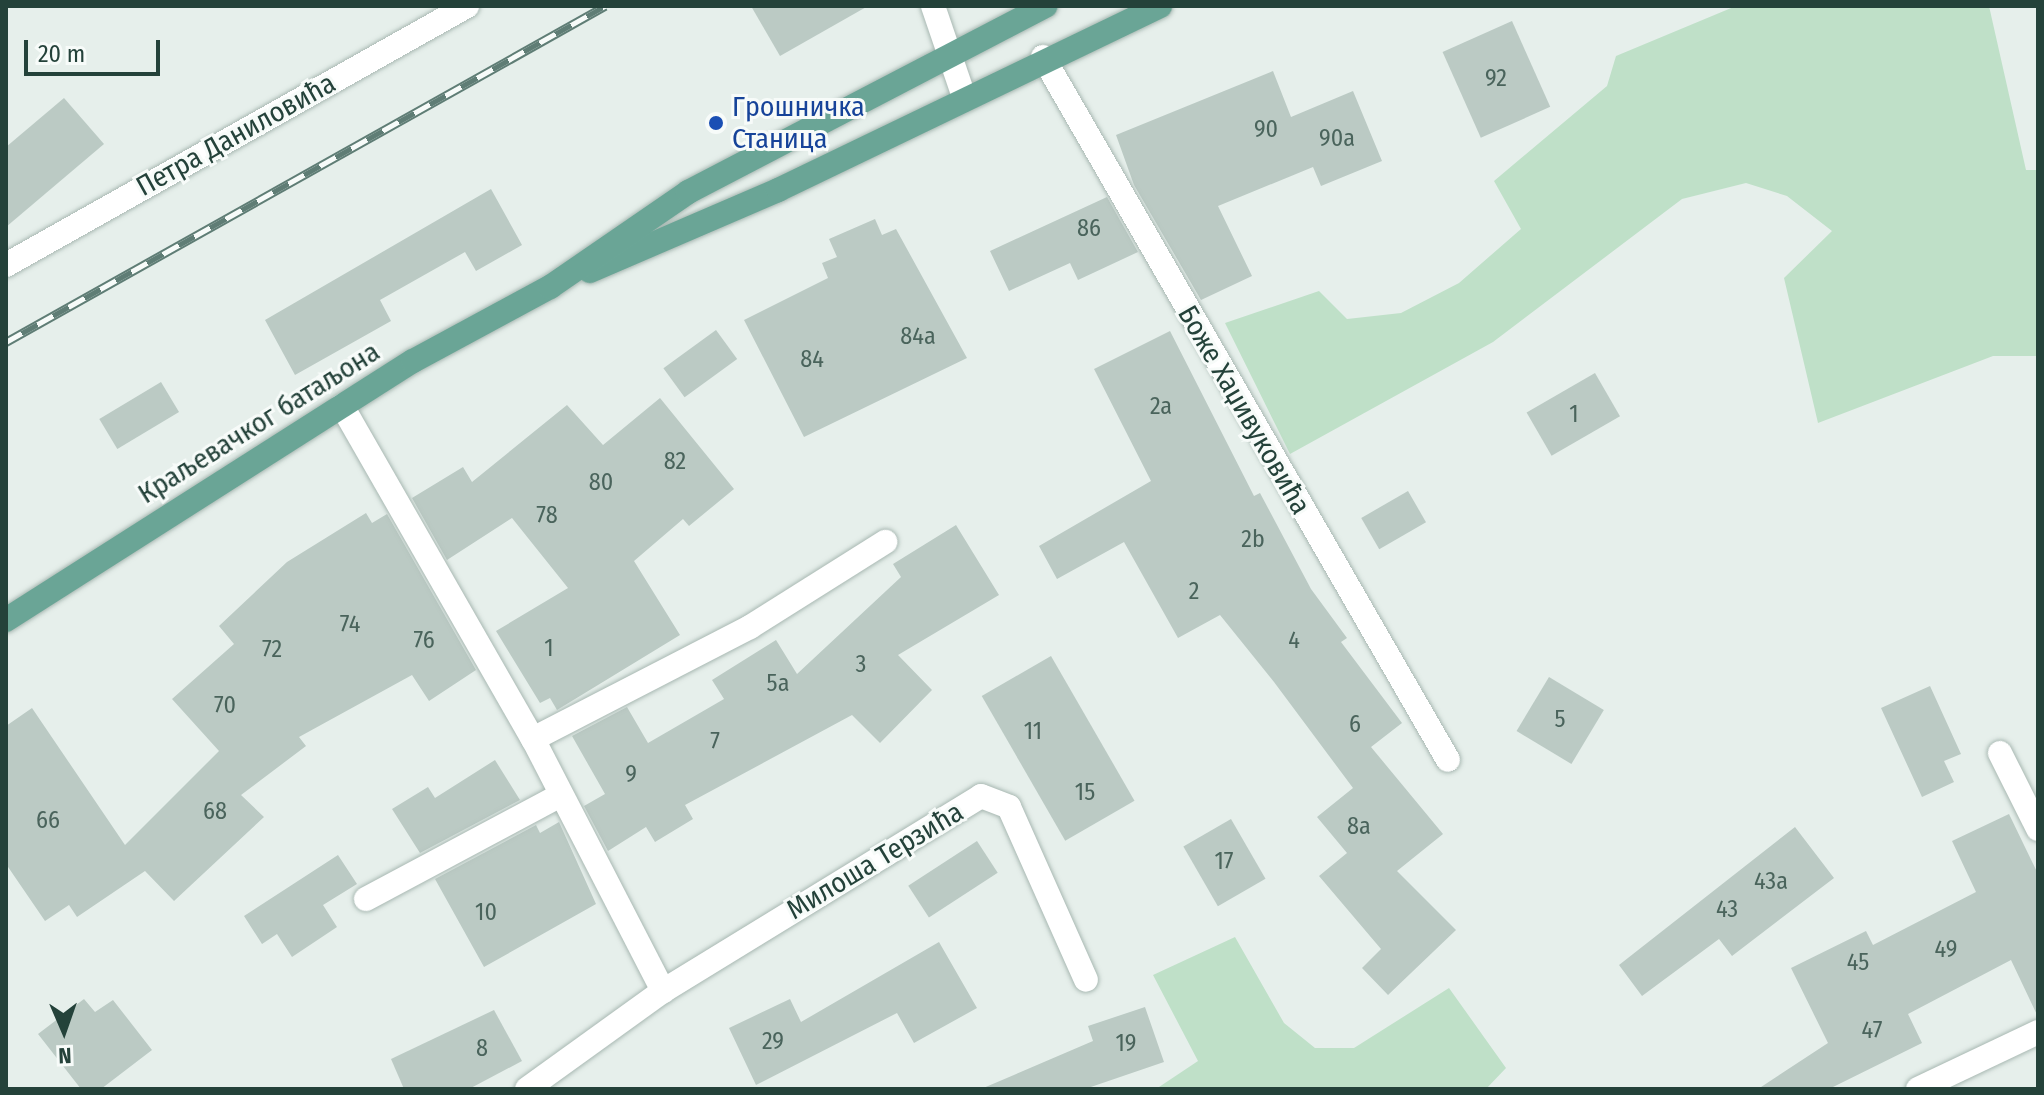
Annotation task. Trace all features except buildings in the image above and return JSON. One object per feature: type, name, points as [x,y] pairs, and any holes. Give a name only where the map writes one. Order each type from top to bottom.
[{"type":"main road","name":"Краљевачког батаљона","points":[[6,620],[342,406],[550,287],[688,192],[945,55],[1046,6]]},
{"type":"main road","name":"Краљевачког батаљона","points":[[550,287],[778,190],[1043,57],[1160,6]]},
{"type":"street","name":"Петра Даниловића","points":[[6,265],[467,6]]},
{"type":"street","points":[[933,6],[945,55],[964,97]]},
{"type":"street","name":"Боже Хаџивуковића","points":[[1043,57],[1448,760]]},
{"type":"street","points":[[342,406],[533,739],[663,991]]},
{"type":"street","points":[[533,739],[750,627],[885,542]]},
{"type":"street","points":[[2000,753],[2038,829]]},
{"type":"street","points":[[366,899],[561,795]]},
{"type":"street","name":"Милоша Терзића","points":[[527,1089],[663,991],[981,796],[1009,807],[1086,980]]},
{"type":"street","points":[[1918,1089],[2038,1032]]},
{"type":"green space","points":[[1736,6],[1989,6],[2026,170],[2038,170],[2038,356],[1993,356],[1818,423],[1784,278],[1832,231],[1787,196],[1746,183],[1682,199],[1493,342],[1290,454],[1225,323],[1319,291],[1347,319],[1401,313],[1459,283],[1521,229],[1494,181],[1607,86],[1616,56]]},
{"type":"green space","points":[[1235,937],[1284,1023],[1315,1048],[1354,1048],[1449,988],[1506,1068],[1486,1089],[1156,1089],[1198,1061],[1153,975]]},
{"type":"railway","points":[[6,342],[605,6]]},
{"type":"place","name":"Грошничка Станица","points":[[716,123]]}]
